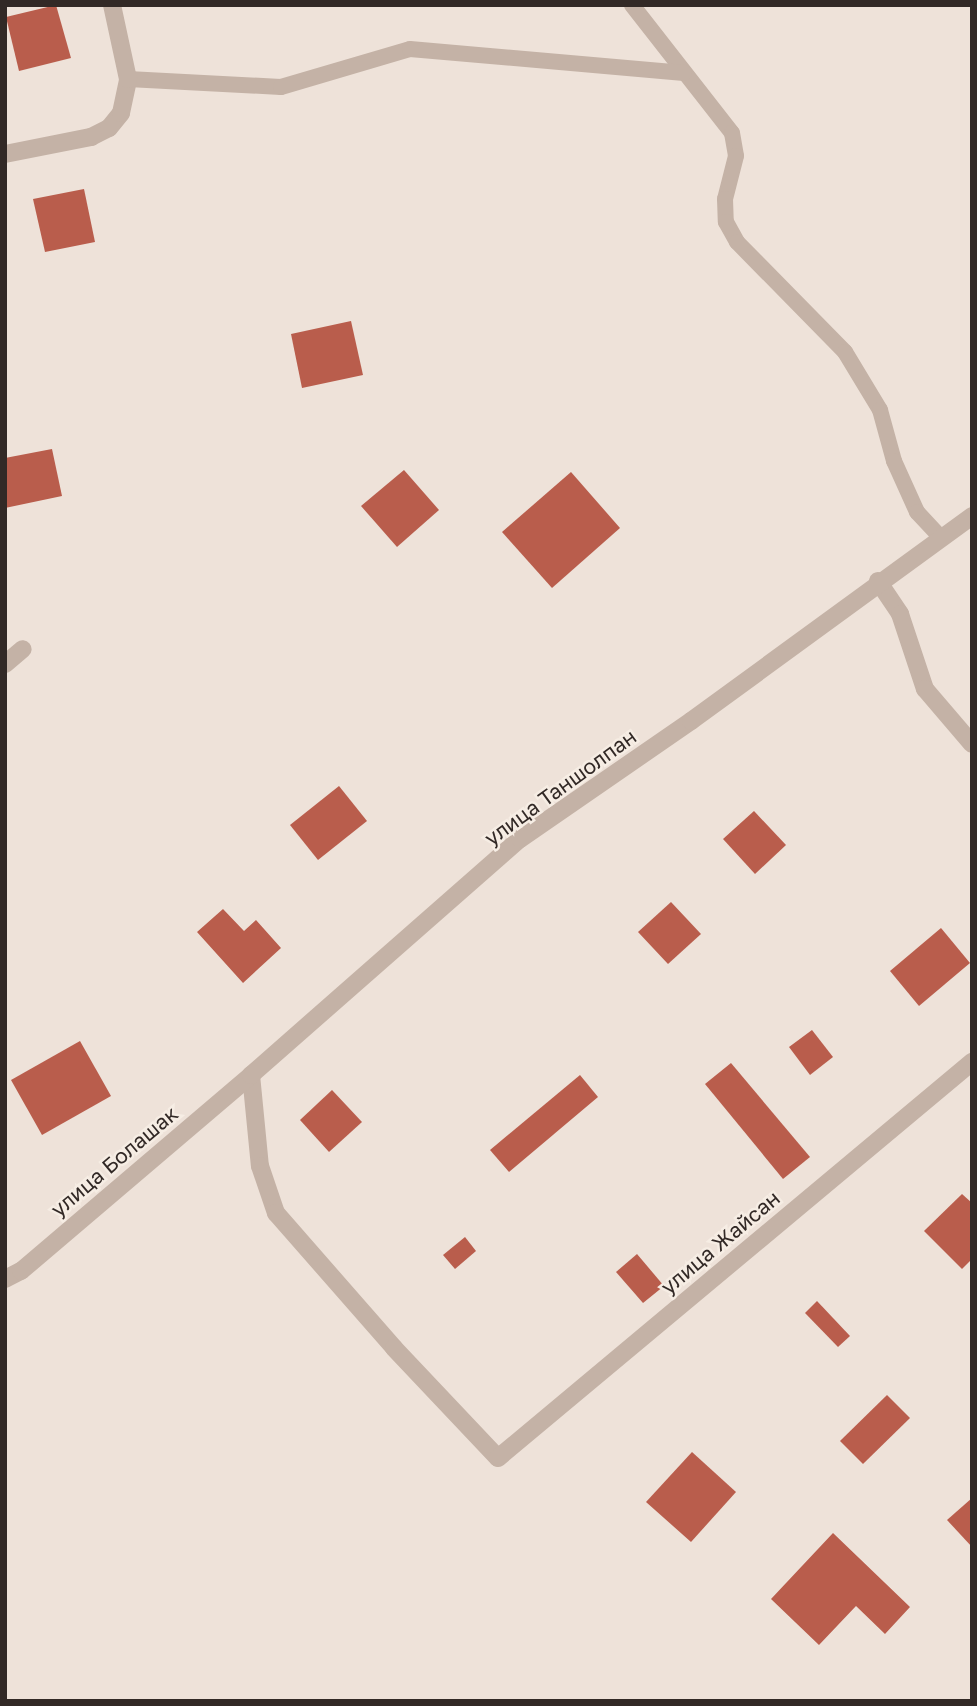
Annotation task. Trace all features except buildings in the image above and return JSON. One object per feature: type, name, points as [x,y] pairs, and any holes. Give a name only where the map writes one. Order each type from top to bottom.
[{"type":"street","points":[[5,154],[90,137],[109,128],[127,97],[128,79],[112,5]]},
{"type":"street","name":"улица Таншолпан","points":[[251,1075],[520,839],[691,721],[878,581],[972,516]]},
{"type":"street","points":[[878,581],[900,614],[925,689],[972,744]]},
{"type":"street","points":[[5,664],[23,649]]},
{"type":"street","name":"улица Жайсан","points":[[251,1075],[260,1166],[276,1213],[394,1348],[498,1458],[972,1062]]},
{"type":"street","name":"улица Болашак","points":[[5,1279],[21,1271],[251,1075]]},
{"type":"lane","points":[[632,5],[732,134],[736,156],[724,199],[726,222],[737,242],[845,352],[880,410],[894,461],[917,512],[941,538]]},
{"type":"lane","points":[[128,79],[281,87],[410,49],[684,73]]}]
